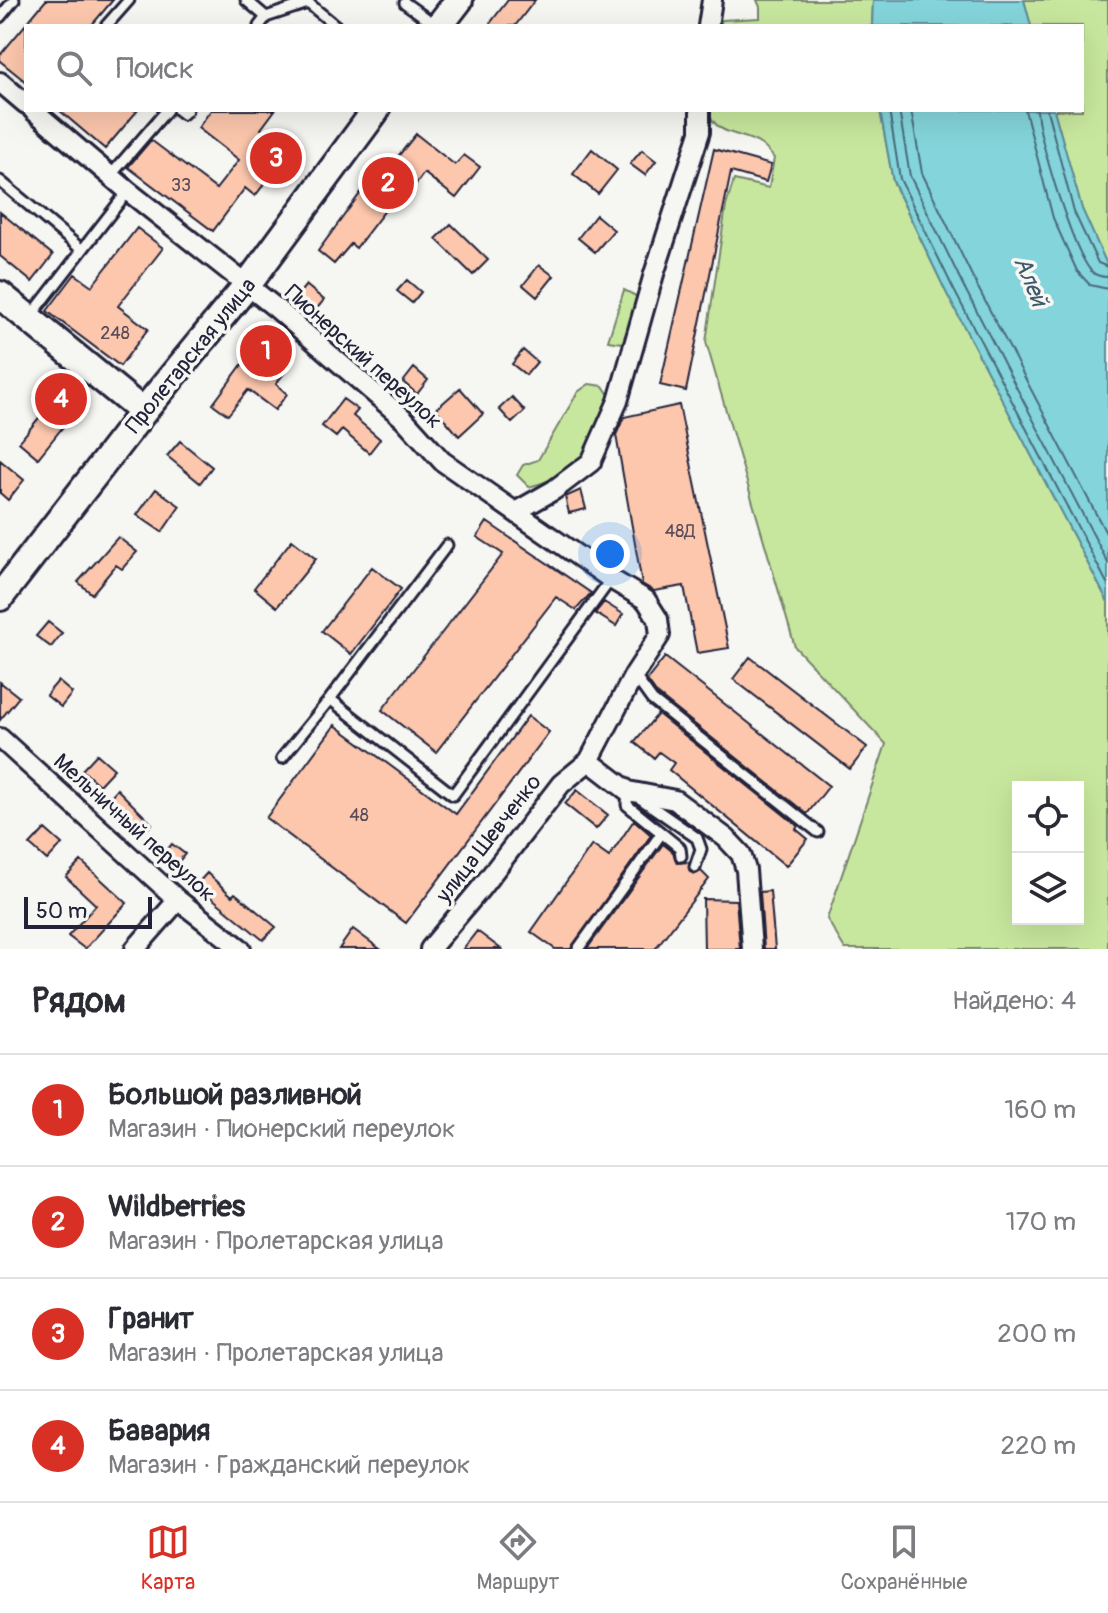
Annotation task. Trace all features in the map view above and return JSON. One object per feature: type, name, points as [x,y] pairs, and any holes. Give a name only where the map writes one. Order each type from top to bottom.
[{"type":"main road","points":[[440,24],[459,0]]},
{"type":"main road","name":"Пролетарская улица","points":[[0,597],[143,412],[248,284],[375,112]]},
{"type":"main road","points":[[0,295],[143,412]]},
{"type":"street","points":[[708,24],[712,0]]},
{"type":"street","points":[[0,82],[24,102]]},
{"type":"street","name":"Пионерский переулок","points":[[35,112],[128,191],[248,284],[404,419],[442,461],[646,600],[658,619],[660,635]]},
{"type":"street","points":[[517,511],[591,462],[618,401],[654,274],[700,132],[700,112]]},
{"type":"street","name":"улица Шевченко","points":[[430,949],[561,784],[589,761],[634,675],[660,635]]},
{"type":"street","name":"Мельничный переулок","points":[[0,738],[178,900],[241,949]]},
{"type":"street","points":[[589,761],[628,791],[675,800],[726,838],[741,854],[746,870],[752,949]]},
{"type":"street","points":[[135,949],[178,900]]},
{"type":"lane","points":[[0,17],[14,0]]},
{"type":"lane","points":[[108,24],[129,0]]},
{"type":"lane","points":[[246,0],[266,17]]},
{"type":"lane","points":[[261,24],[266,17],[308,1],[334,24]]},
{"type":"lane","points":[[405,3],[435,24]]},
{"type":"lane","points":[[111,175],[165,112]]},
{"type":"lane","points":[[0,181],[81,249]]},
{"type":"lane","points":[[29,318],[128,191]]},
{"type":"lane","points":[[282,758],[447,545]]},
{"type":"lane","points":[[330,699],[453,795],[611,579]]},
{"type":"lane","points":[[634,675],[652,700],[818,832]]},
{"type":"lane","points":[[628,791],[627,805],[680,848],[681,856]]},
{"type":"lane","points":[[628,791],[697,838],[701,849],[695,867]]},
{"type":"lane","points":[[578,949],[661,834]]},
{"type":"green space","points":[[757,0],[873,0],[872,24],[721,24],[722,20],[760,18]]},
{"type":"green space","points":[[1024,0],[1108,0],[1108,267],[1082,209],[1055,112],[1084,112],[1084,24],[1030,24]]},
{"type":"green space","points":[[710,112],[880,112],[893,182],[947,294],[1108,602],[1108,949],[845,949],[827,919],[886,744],[795,647],[706,342],[726,206],[734,180],[769,188],[774,158],[753,140],[716,125]]},
{"type":"green space","points":[[624,290],[640,298],[622,343],[608,341]]},
{"type":"green space","points":[[589,384],[603,386],[611,398],[589,449],[567,471],[529,487],[517,475],[523,465],[538,460],[578,392]]},
{"type":"water","points":[[873,0],[1024,0],[1030,24],[872,24]]},
{"type":"water","name":"Алей","points":[[880,112],[1055,112],[1082,209],[1108,267],[1108,602],[947,294],[893,181]]},
{"type":"building","points":[[46,0],[113,0],[93,24],[26,24]]},
{"type":"building","points":[[508,0],[535,0],[517,24],[490,24]]},
{"type":"building","points":[[24,26],[24,80],[0,61],[0,55]]},
{"type":"building","points":[[61,112],[136,112],[105,149]]},
{"type":"building","points":[[210,112],[274,112],[261,129],[290,150],[255,196],[245,188],[213,231],[128,167],[151,140],[216,189],[239,160],[198,128]]},
{"type":"building","points":[[416,134],[455,165],[464,155],[480,167],[456,198],[424,173],[400,206],[393,200],[356,248],[351,244],[334,264],[318,251],[362,191],[367,195]]},
{"type":"building","points":[[592,149],[617,170],[598,194],[573,174]]},
{"type":"building","points":[[714,149],[771,165],[766,182],[731,172],[686,391],[660,385]]},
{"type":"building","points":[[642,150],[656,161],[645,175],[630,164]]},
{"type":"building","points":[[0,212],[53,255],[32,282],[0,256]]},
{"type":"building","points":[[596,215],[614,230],[595,252],[578,238]]},
{"type":"building","points":[[451,224],[488,260],[473,275],[436,239]]},
{"type":"building","points":[[137,228],[163,248],[118,306],[148,329],[120,366],[47,311],[75,274],[92,286]]},
{"type":"building","points":[[539,265],[554,276],[537,297],[523,285]]},
{"type":"building","points":[[407,280],[421,292],[412,303],[397,291]]},
{"type":"building","points":[[306,285],[324,300],[315,311],[296,297]]},
{"type":"building","points":[[263,336],[294,360],[276,384],[287,394],[275,410],[248,390],[228,415],[213,404]]},
{"type":"building","points":[[523,350],[537,362],[526,375],[512,364]]},
{"type":"building","points":[[414,368],[428,380],[417,394],[403,382]]},
{"type":"building","points":[[48,380],[83,408],[69,425],[66,423],[38,458],[19,442],[47,408],[35,397]]},
{"type":"building","points":[[460,388],[483,414],[459,436],[436,409]]},
{"type":"building","points":[[512,397],[525,411],[512,423],[499,409]]},
{"type":"building","points":[[343,399],[358,410],[353,416],[380,439],[369,453],[342,430],[336,437],[322,426]]},
{"type":"building","points":[[679,405],[729,648],[697,653],[684,586],[654,591],[642,584],[616,435],[624,417]]},
{"type":"building","points":[[180,441],[212,467],[200,483],[167,456]]},
{"type":"building","points":[[0,460],[24,480],[8,500],[0,493]]},
{"type":"building","points":[[156,489],[180,506],[162,532],[137,515]]},
{"type":"building","points":[[581,490],[586,509],[569,513],[565,497]]},
{"type":"building","points":[[487,522],[591,593],[576,610],[556,597],[436,752],[382,710],[503,554],[477,537]]},
{"type":"building","points":[[118,537],[137,552],[122,569],[116,565],[92,594],[78,582]]},
{"type":"building","points":[[292,540],[316,559],[277,607],[254,588]]},
{"type":"building","points":[[372,567],[401,589],[351,654],[322,631]]},
{"type":"building","points":[[604,602],[623,614],[616,626],[595,613]]},
{"type":"building","points":[[48,622],[62,633],[51,647],[36,636]]},
{"type":"building","points":[[665,657],[829,786],[807,814],[657,694],[647,680]]},
{"type":"building","points":[[750,657],[867,747],[850,769],[733,679]]},
{"type":"building","points":[[58,681],[72,693],[61,707],[46,695]]},
{"type":"building","points":[[0,682],[19,697],[0,720]]},
{"type":"building","points":[[658,714],[798,826],[796,829],[808,839],[786,866],[669,770],[674,763],[659,752],[654,758],[634,742]]},
{"type":"building","points":[[528,716],[549,732],[406,923],[266,818],[335,725],[456,814]]},
{"type":"building","points":[[97,754],[114,769],[99,785],[82,770]]},
{"type":"building","points":[[117,789],[152,824],[141,835],[107,801]]},
{"type":"building","points":[[577,790],[608,815],[596,829],[565,804]]},
{"type":"building","points":[[634,820],[651,835],[571,949],[555,949],[531,932],[592,845],[609,857]]},
{"type":"building","points":[[45,829],[62,844],[47,860],[30,845]]},
{"type":"building","points":[[172,844],[185,854],[175,866],[162,856]]},
{"type":"building","points":[[663,844],[673,852],[677,863],[689,862],[690,872],[696,874],[701,871],[709,879],[655,949],[587,949]]},
{"type":"building","points":[[81,861],[127,903],[85,949],[68,936],[96,905],[66,877]]},
{"type":"building","points":[[207,873],[232,896],[235,893],[276,927],[263,940],[196,885]]},
{"type":"building","points":[[770,891],[775,949],[764,949],[760,892]]},
{"type":"building","points":[[703,899],[736,900],[740,949],[704,949]]},
{"type":"building","points":[[353,929],[380,949],[339,949]]},
{"type":"building","points":[[477,931],[501,949],[463,949]]},
{"type":"place","name":"Гранит","points":[[276,158]]},
{"type":"place","name":"Wildberries","points":[[388,183]]},
{"type":"place","name":"Большой разливной","points":[[266,351]]},
{"type":"place","name":"Бавария","points":[[61,399]]}]
